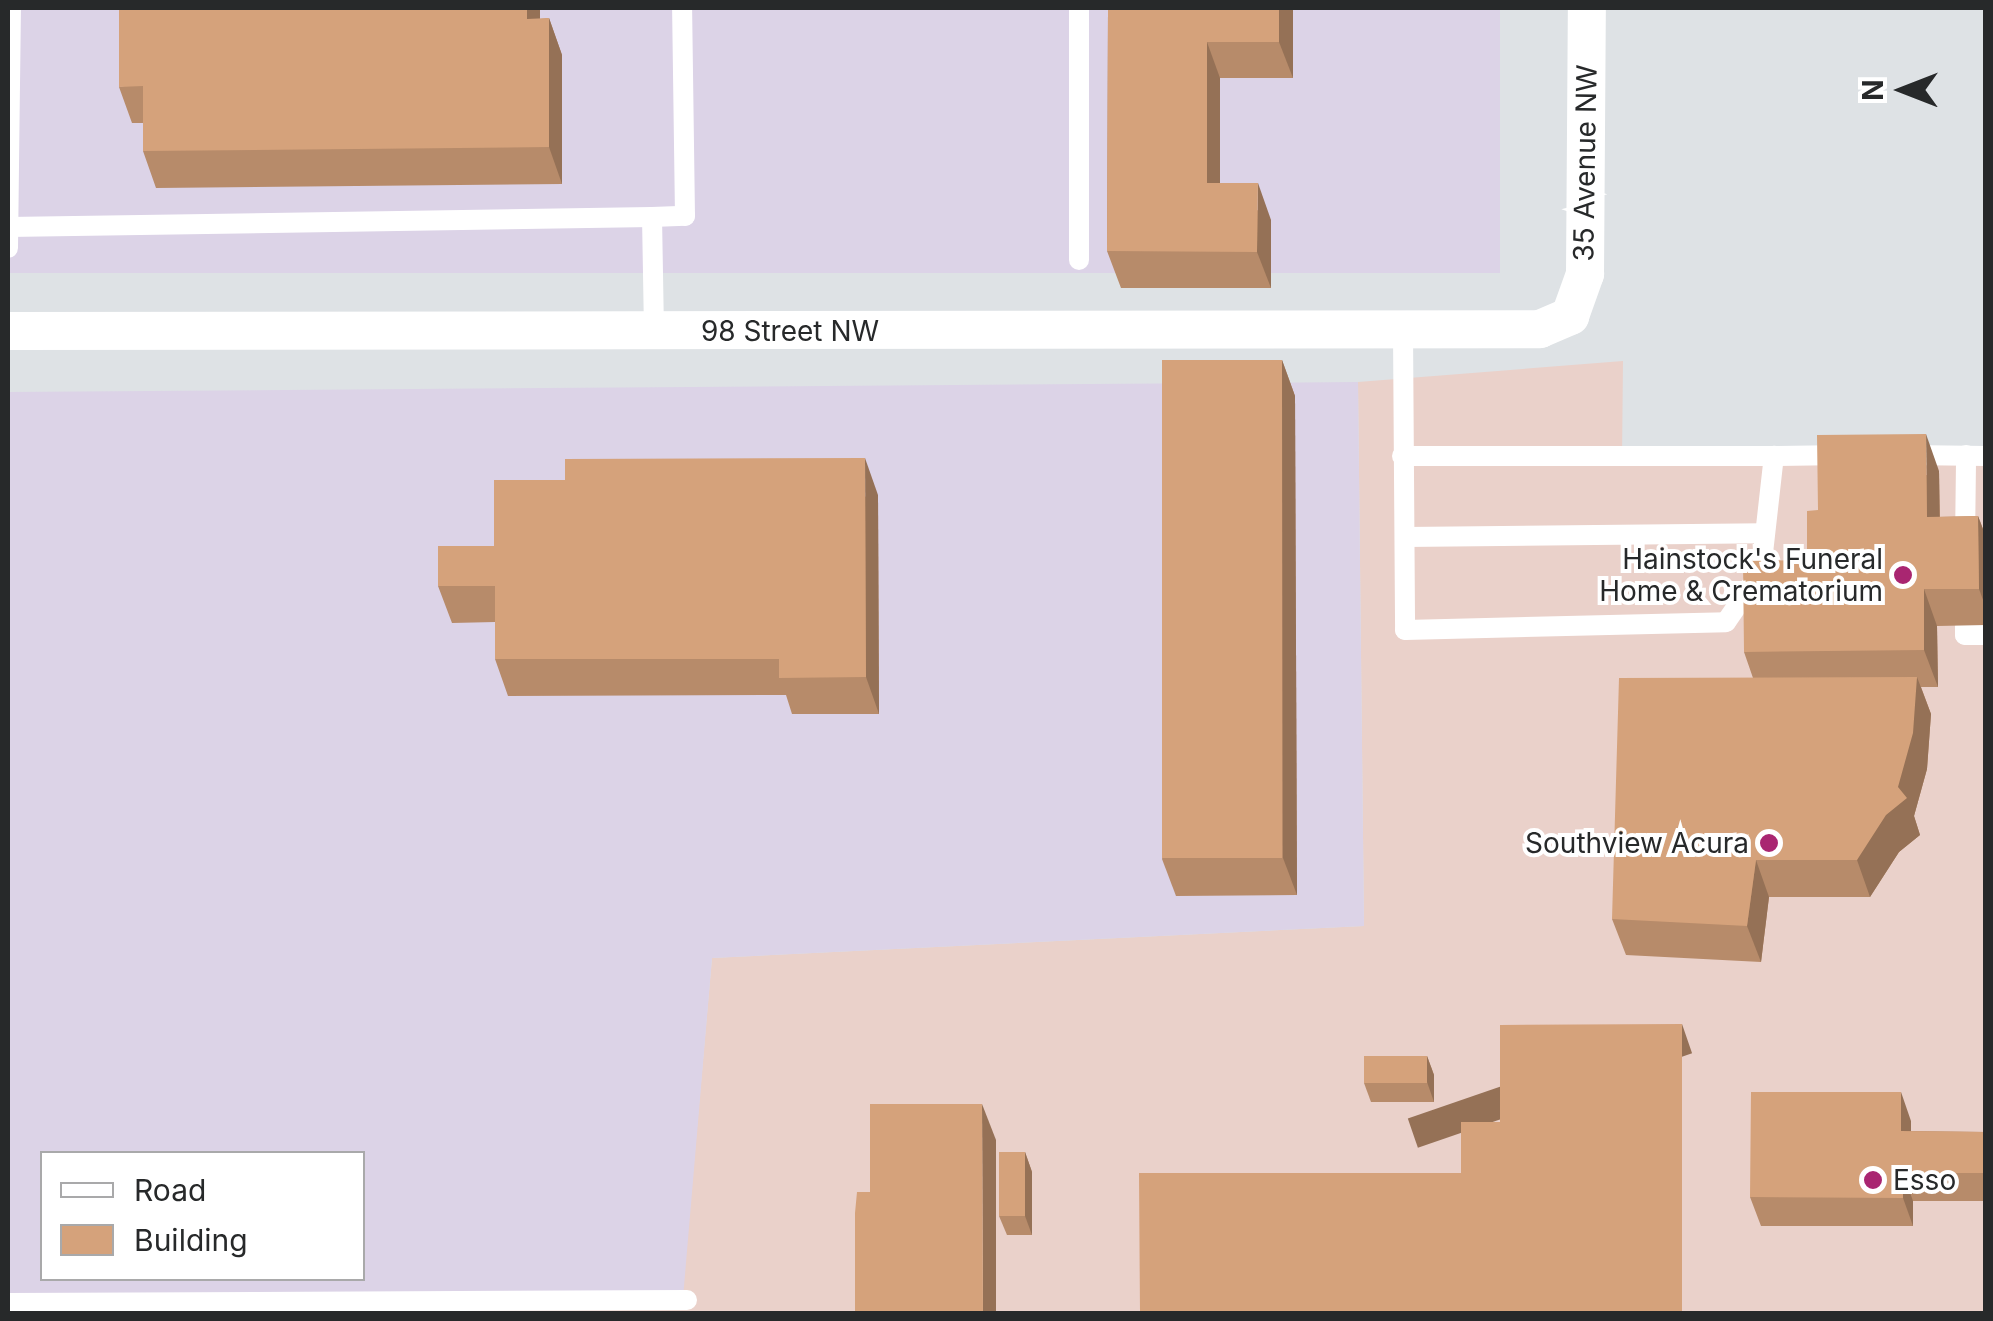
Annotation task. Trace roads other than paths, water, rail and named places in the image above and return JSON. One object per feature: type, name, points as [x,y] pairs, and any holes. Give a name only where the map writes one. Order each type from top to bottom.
[{"type":"street","name":"35 Avenue NW","points":[[1570,316],[1584,274],[1587,8]]},
{"type":"street","name":"98 Street NW","points":[[8,331],[1403,331],[1540,329],[1570,316]]},
{"type":"lane","points":[[8,248],[11,8]]},
{"type":"lane","points":[[8,227],[685,216],[682,8]]},
{"type":"lane","points":[[1079,8],[1079,260]]},
{"type":"lane","points":[[652,218],[654,331]]},
{"type":"lane","points":[[1403,331],[1404,630],[1726,622],[1761,571],[1774,456]]},
{"type":"lane","points":[[1402,456],[1976,455],[1965,512],[1965,553]]},
{"type":"lane","points":[[1965,512],[1986,521]]},
{"type":"lane","points":[[1404,536],[1764,534]]},
{"type":"lane","points":[[1965,626],[1965,635],[1986,635]]},
{"type":"lane","points":[[8,1303],[688,1300]]},
{"type":"place","name":"Hainstock's Funeral Home & Crematorium","points":[[1903,575]]},
{"type":"place","name":"Southview Acura","points":[[1769,843]]},
{"type":"place","name":"Esso","points":[[1873,1180]]}]
